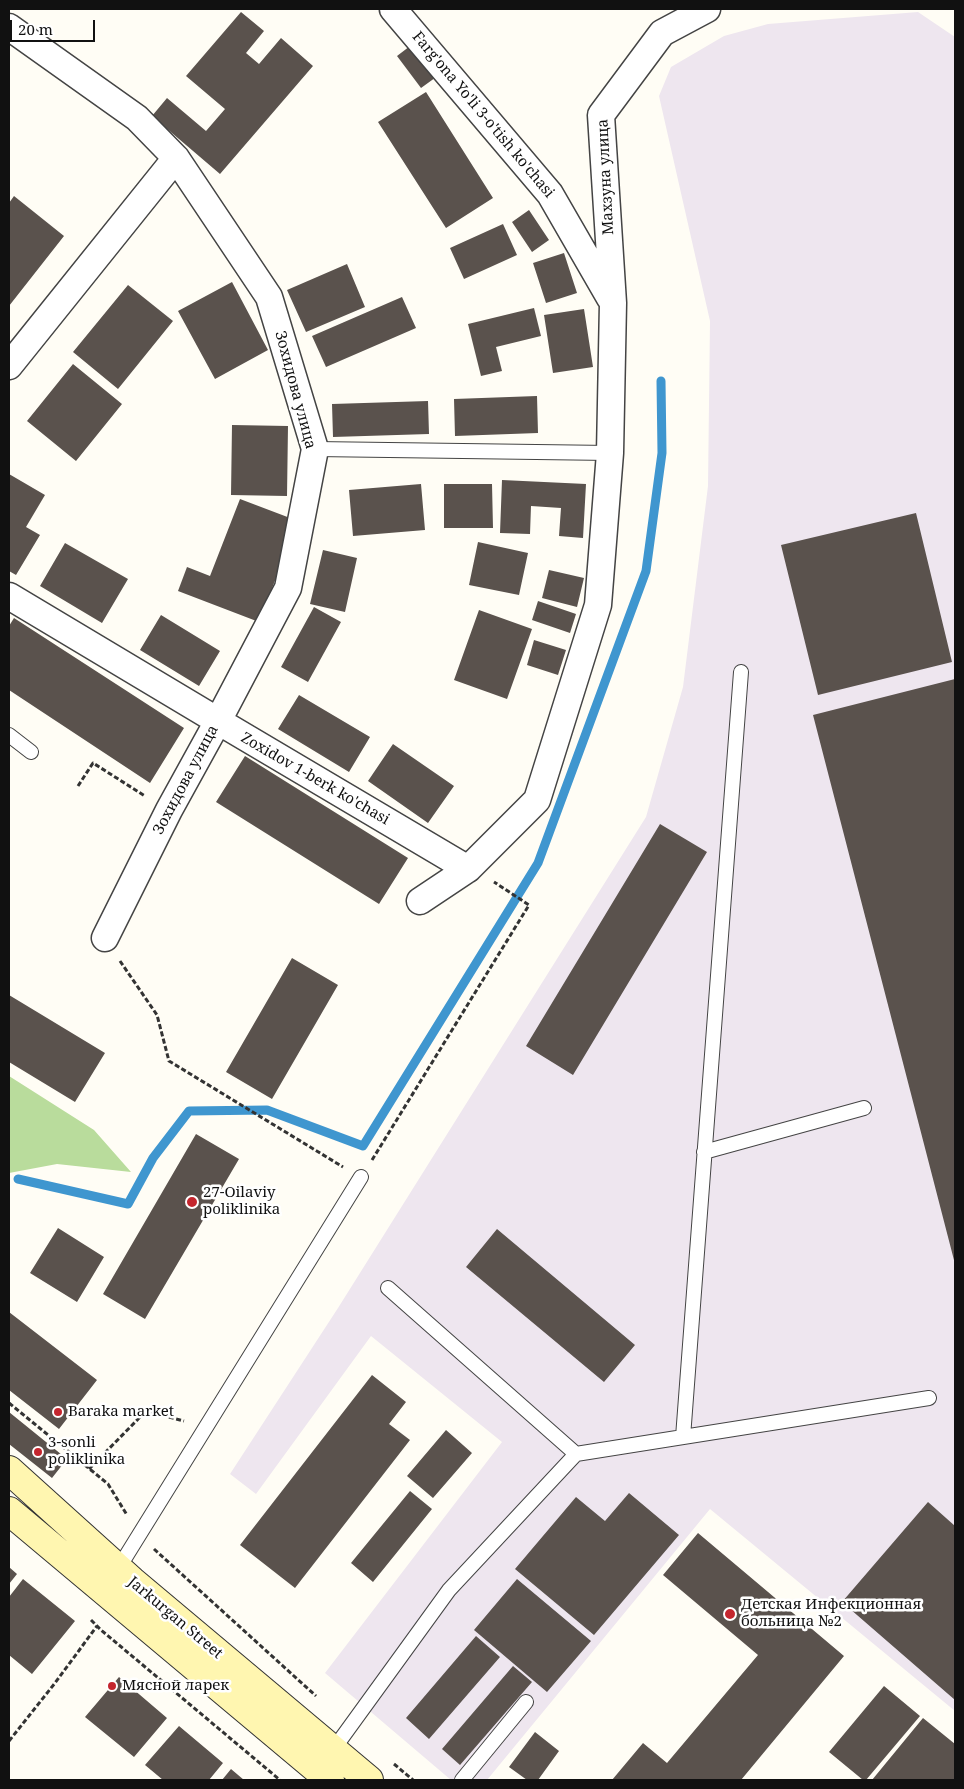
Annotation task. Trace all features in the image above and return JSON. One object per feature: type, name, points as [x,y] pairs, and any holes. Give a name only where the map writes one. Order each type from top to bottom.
[{"type":"main road","name":"Jarkurgan Street","points":[[9,1470],[118,1569],[369,1780]]},
{"type":"main road","name":"Jarkurgan Street","points":[[9,1512],[330,1780]]},
{"type":"street","name":"Farg'ona Yo'li 3-o'tish ko'chasi","points":[[393,9],[550,194],[613,303]]},
{"type":"street","name":"Махзуна улица","points":[[420,901],[468,869],[537,800],[598,605],[610,453],[613,303],[601,115],[662,33],[707,9]]},
{"type":"street","name":"Зохидова улица","points":[[9,27],[137,118],[176,158],[269,297],[315,449],[288,588],[218,722],[169,810],[105,938]]},
{"type":"street","points":[[9,366],[176,158]]},
{"type":"street","name":"Zoxidov 1-berk ko'chasi","points":[[9,596],[468,869]]},
{"type":"lane","points":[[315,449],[610,453]]},
{"type":"lane","points":[[683,1437],[740,672]]},
{"type":"lane","points":[[9,735],[31,752]]},
{"type":"lane","points":[[704,1152],[864,1108]]},
{"type":"lane","points":[[118,1569],[361,1178]]},
{"type":"lane","points":[[388,1288],[576,1454]]},
{"type":"lane","points":[[333,1750],[449,1590],[576,1454],[930,1398]]},
{"type":"lane","points":[[462,1780],[526,1702]]},
{"type":"path","points":[[78,786],[93,763],[169,810]]},
{"type":"path","points":[[105,938],[157,1015],[169,1060],[262,1119],[361,1178],[528,905],[504,888]]},
{"type":"path","points":[[9,1403],[108,1484],[139,1534],[350,1726]]},
{"type":"path","points":[[89,1469],[146,1411],[186,1421]]},
{"type":"path","points":[[89,1618],[280,1780]]},
{"type":"path","points":[[9,1741],[55,1684],[97,1626]]},
{"type":"path","points":[[392,1762],[413,1780]]},
{"type":"shaded area","points":[[918,12],[955,37],[955,1711],[710,1509],[487,1780],[451,1780],[325,1673],[502,1442],[371,1336],[256,1494],[230,1474],[338,1308],[646,817],[683,687],[708,486],[710,321],[659,96],[671,67],[724,36],[768,24]]},
{"type":"green space","points":[[9,1076],[94,1130],[131,1172],[57,1164],[9,1173]]},
{"type":"building","points":[[241,12],[264,31],[246,53],[259,64],[281,38],[313,66],[220,174],[152,116],[167,98],[206,131],[225,109],[186,76]]},
{"type":"building","points":[[414,43],[439,75],[421,88],[397,56]]},
{"type":"building","points":[[426,92],[493,198],[446,228],[378,122]]},
{"type":"building","points":[[14,196],[64,236],[9,306],[9,203]]},
{"type":"building","points":[[529,210],[549,240],[532,252],[512,222]]},
{"type":"building","points":[[503,224],[517,255],[464,279],[450,248]]},
{"type":"building","points":[[564,253],[577,293],[546,303],[533,263]]},
{"type":"building","points":[[347,264],[365,307],[306,332],[287,290]]},
{"type":"building","points":[[232,282],[268,350],[215,379],[178,311]]},
{"type":"building","points":[[128,285],[173,321],[118,389],[73,352]]},
{"type":"building","points":[[402,297],[416,328],[326,367],[312,336]]},
{"type":"building","points":[[534,308],[541,336],[496,347],[502,371],[481,376],[468,324]]},
{"type":"building","points":[[584,309],[593,367],[553,373],[544,315]]},
{"type":"building","points":[[73,364],[122,404],[76,461],[27,421]]},
{"type":"building","points":[[537,396],[538,433],[455,436],[454,399]]},
{"type":"building","points":[[428,401],[429,434],[333,437],[332,404]]},
{"type":"building","points":[[232,425],[288,426],[287,496],[231,495]]},
{"type":"building","points":[[9,474],[45,495],[26,527],[40,535],[16,575],[9,571]]},
{"type":"building","points":[[502,480],[586,484],[583,538],[559,536],[561,508],[531,506],[530,534],[500,533]]},
{"type":"building","points":[[421,484],[425,530],[353,536],[349,490]]},
{"type":"building","points":[[444,484],[492,484],[493,528],[444,528]]},
{"type":"building","points":[[240,499],[298,521],[259,622],[178,591],[187,567],[210,576]]},
{"type":"building","points":[[916,513],[952,662],[818,695],[781,545]]},
{"type":"building","points":[[478,542],[528,553],[519,595],[469,585]]},
{"type":"building","points":[[65,543],[128,579],[102,623],[40,586]]},
{"type":"building","points":[[323,550],[357,558],[345,612],[310,604]]},
{"type":"building","points":[[549,570],[584,578],[577,607],[542,598]]},
{"type":"building","points":[[538,601],[576,614],[570,633],[532,620]]},
{"type":"building","points":[[314,607],[341,622],[308,682],[281,667]]},
{"type":"building","points":[[479,610],[532,629],[507,699],[454,680]]},
{"type":"building","points":[[161,615],[220,651],[199,686],[140,650]]},
{"type":"building","points":[[14,618],[184,728],[150,783],[9,690],[9,626]]},
{"type":"building","points":[[534,640],[566,650],[558,675],[527,665]]},
{"type":"building","points":[[955,679],[955,1264],[813,715]]},
{"type":"building","points":[[299,695],[370,737],[349,772],[278,729]]},
{"type":"building","points":[[393,744],[454,786],[428,823],[368,781]]},
{"type":"building","points":[[245,756],[408,858],[379,904],[216,802]]},
{"type":"building","points":[[660,824],[707,852],[573,1075],[526,1046]]},
{"type":"building","points":[[292,958],[338,985],[272,1099],[226,1072]]},
{"type":"building","points":[[9,995],[105,1053],[75,1102],[9,1062]]},
{"type":"building","points":[[196,1134],[239,1159],[145,1319],[103,1294]]},
{"type":"building","points":[[58,1228],[104,1257],[77,1302],[30,1273]]},
{"type":"building","points":[[497,1229],[635,1345],[604,1382],[466,1267]]},
{"type":"building","points":[[9,1312],[97,1380],[59,1429],[9,1390]]},
{"type":"building","points":[[372,1375],[406,1402],[389,1424],[410,1440],[295,1588],[240,1545]]},
{"type":"building","name":"3-sonli poliklinika","points":[[9,1412],[67,1459],[52,1478],[9,1444]]},
{"type":"building","points":[[446,1430],[472,1453],[433,1498],[407,1476]]},
{"type":"building","points":[[410,1491],[432,1509],[373,1582],[351,1563]]},
{"type":"building","points":[[629,1493],[679,1535],[594,1635],[515,1569],[576,1497],[605,1521]]},
{"type":"building","points":[[928,1502],[955,1526],[955,1700],[842,1602]]},
{"type":"building","points":[[698,1533],[844,1656],[741,1780],[612,1780],[643,1743],[667,1763],[758,1655],[663,1575]]},
{"type":"building","points":[[9,1567],[17,1574],[9,1584]]},
{"type":"building","points":[[23,1579],[75,1621],[32,1674],[9,1655],[9,1597]]},
{"type":"building","points":[[517,1579],[591,1641],[547,1692],[474,1630]]},
{"type":"building","points":[[476,1636],[500,1657],[429,1739],[406,1718]]},
{"type":"building","points":[[513,1666],[532,1682],[460,1765],[442,1749]]},
{"type":"building","points":[[119,1677],[167,1718],[134,1757],[85,1717]]},
{"type":"building","points":[[884,1686],[920,1716],[866,1780],[863,1780],[829,1752]]},
{"type":"building","points":[[923,1718],[955,1744],[955,1780],[872,1780]]},
{"type":"building","points":[[179,1726],[223,1763],[209,1780],[163,1780],[145,1765]]},
{"type":"building","points":[[535,1732],[559,1751],[538,1780],[527,1780],[509,1767]]},
{"type":"building","points":[[231,1769],[244,1780],[222,1780]]},
{"type":"waterway","points":[[18,1179],[128,1204],[153,1158],[189,1111],[267,1110],[363,1146],[538,863],[646,571],[662,453],[661,381]]},
{"type":"place","name":"27-Oilaviy poliklinika","points":[[192,1202]]},
{"type":"place","name":"Baraka market","points":[[58,1412]]},
{"type":"place","name":"3-sonli poliklinika","points":[[38,1452]]},
{"type":"place","name":"Детская Инфекционная больница №2","points":[[730,1614]]},
{"type":"place","name":"Мясной ларек","points":[[112,1686]]}]
